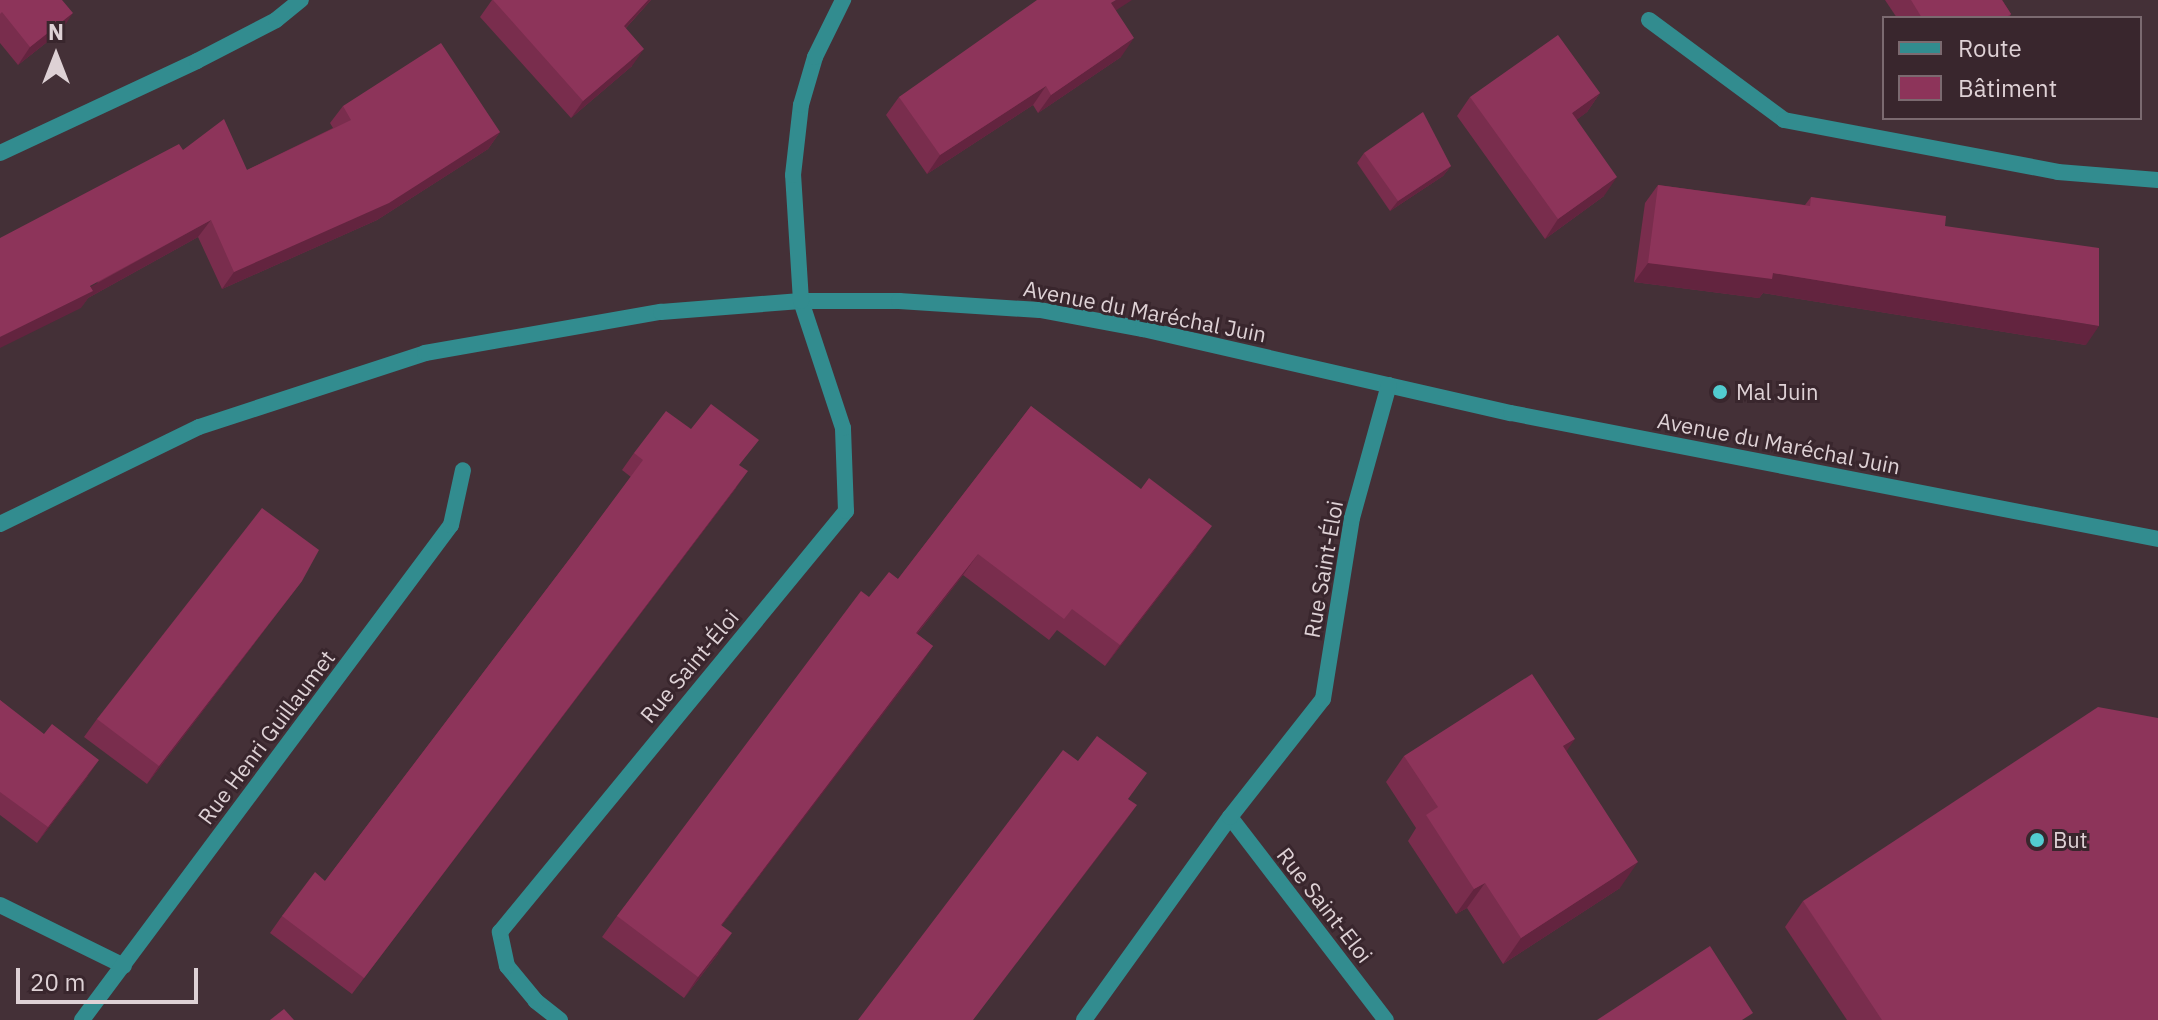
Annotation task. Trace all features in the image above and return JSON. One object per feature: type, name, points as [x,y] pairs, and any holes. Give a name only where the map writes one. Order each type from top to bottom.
[{"type":"street","points":[[0,153],[210,54],[276,20],[301,0]]},
{"type":"street","points":[[801,301],[793,175],[801,105],[815,57],[843,0]]},
{"type":"street","points":[[1649,20],[1784,120],[2058,172],[2158,180]]},
{"type":"street","name":"Avenue du Maréchal Juin","points":[[0,524],[84,478],[199,427],[425,353],[661,312],[801,301],[965,303],[1040,310],[1389,385],[2158,539]]},
{"type":"street","name":"Rue Saint-Éloi","points":[[560,1020],[536,1001],[507,966],[500,932],[846,511],[843,428],[801,301]]},
{"type":"street","name":"Rue Saint-Éloi","points":[[1084,1020],[1230,817],[1323,699],[1352,518],[1389,385]]},
{"type":"street","name":"Rue Henri Guillaumet","points":[[82,1020],[451,525],[463,470]]},
{"type":"street","name":"Rue Saint-Eloi","points":[[1230,817],[1386,1020]]},
{"type":"street","points":[[0,905],[124,966]]},
{"type":"building","points":[[0,0],[62,0],[73,13],[30,47],[2,12],[0,14]]},
{"type":"building","points":[[493,0],[648,0],[624,26],[644,49],[583,101]]},
{"type":"building","points":[[1037,0],[1116,0],[1111,3],[1134,38],[1051,95],[1046,86],[940,155],[899,97]]},
{"type":"building","points":[[1911,0],[2002,0],[2011,14],[2008,16],[1921,16]]},
{"type":"building","points":[[1558,35],[1600,93],[1572,113],[1617,177],[1558,219],[1470,97]]},
{"type":"building","points":[[441,43],[500,132],[389,203],[234,272],[211,220],[90,286],[93,291],[0,337],[0,238],[179,144],[183,150],[224,119],[247,170],[351,120],[343,106]]},
{"type":"building","points":[[1423,112],[1451,166],[1398,201],[1364,153]]},
{"type":"building","points":[[1658,185],[1810,206],[1811,197],[1946,216],[1945,226],[2099,248],[2099,326],[1773,273],[1772,279],[1648,263]]},
{"type":"building","points":[[711,404],[759,440],[739,465],[748,471],[364,978],[282,916],[315,872],[325,881],[643,460],[634,453],[666,411],[691,429]]},
{"type":"building","points":[[1031,406],[1141,489],[1149,478],[1212,526],[1120,645],[1072,609],[1064,619],[978,554],[916,633],[933,646],[721,925],[732,933],[698,977],[617,916],[861,591],[869,597],[889,572],[898,579]]},
{"type":"building","points":[[262,508],[319,550],[302,581],[159,766],[97,719]]},
{"type":"building","points":[[1532,674],[1575,739],[1563,746],[1638,862],[1521,938],[1485,883],[1474,889],[1426,815],[1438,807],[1404,756]]},
{"type":"building","points":[[0,700],[44,734],[52,724],[99,760],[48,827],[0,792]]},
{"type":"building","name":"But","points":[[2098,707],[2158,718],[2158,1020],[1882,1020],[1803,901]]},
{"type":"building","points":[[1097,736],[1147,773],[1128,799],[1137,805],[973,1020],[858,1020],[1063,750],[1078,761]]},
{"type":"building","points":[[1710,946],[1753,1013],[1742,1020],[1597,1020]]},
{"type":"building","points":[[284,1009],[294,1020],[270,1020]]},
{"type":"place","name":"Mal Juin","points":[[1720,392]]},
{"type":"place","name":"But","points":[[2037,840]]}]
